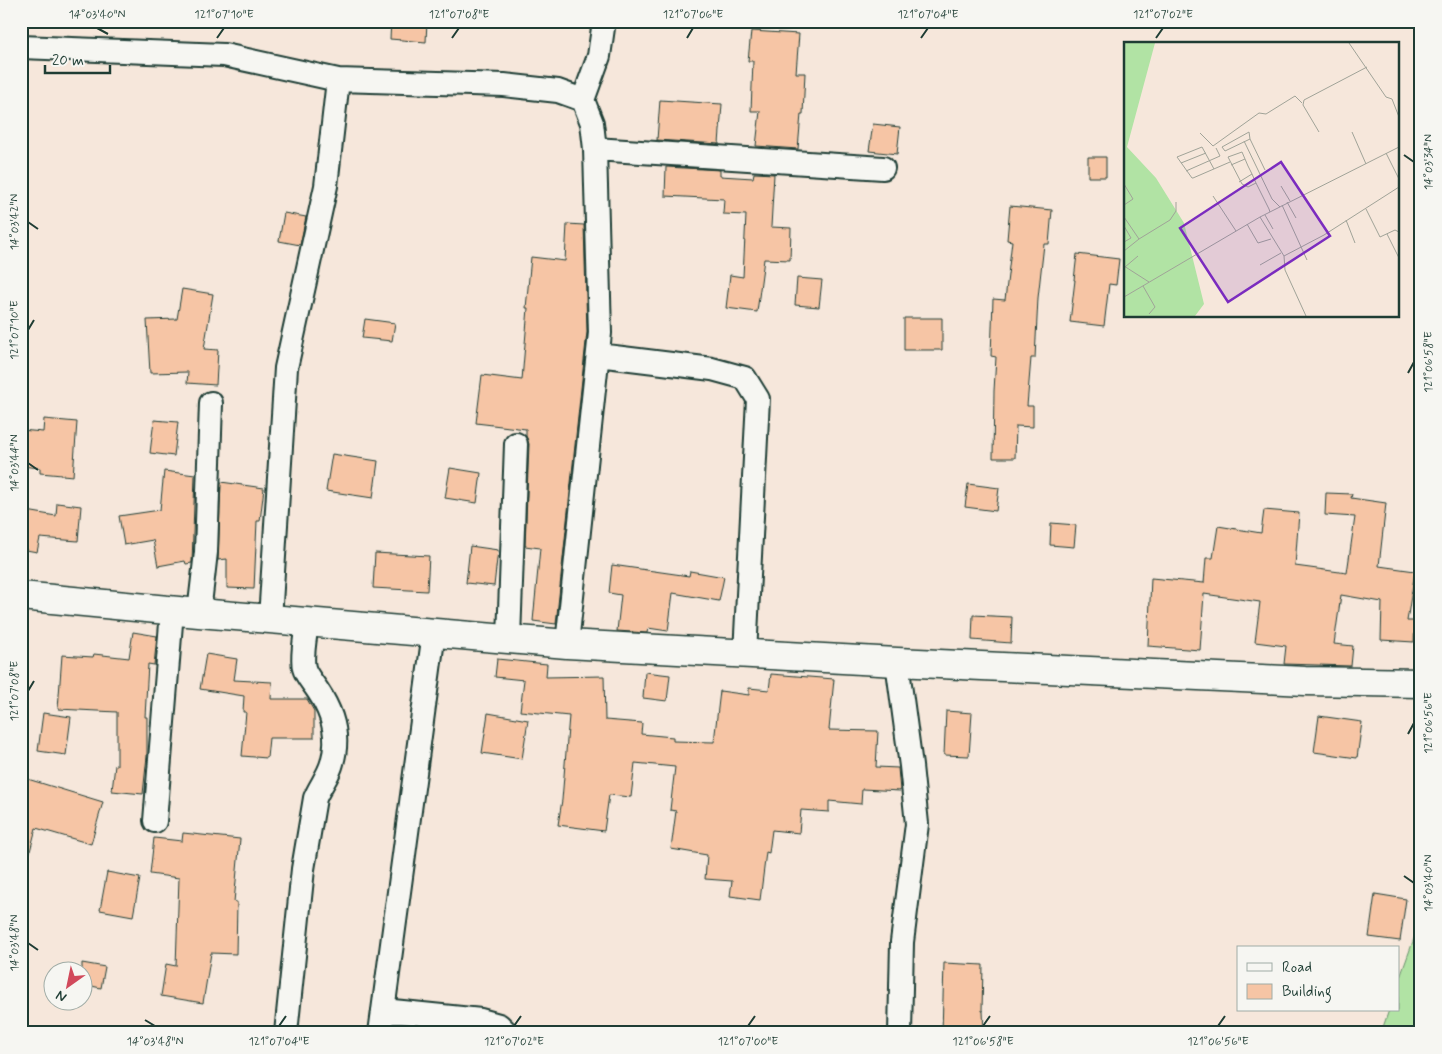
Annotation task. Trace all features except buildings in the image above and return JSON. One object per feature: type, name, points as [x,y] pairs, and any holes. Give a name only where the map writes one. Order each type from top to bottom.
[{"type":"street","points":[[567,644],[600,333],[595,148],[592,123],[583,100],[600,56],[604,21]]},
{"type":"street","points":[[21,47],[224,55],[338,80],[504,85],[558,91],[583,100]]},
{"type":"street","points":[[270,619],[286,368],[326,186],[338,80]]},
{"type":"street","points":[[595,148],[883,168]]},
{"type":"street","points":[[598,355],[712,370],[745,378],[758,399],[745,654]]},
{"type":"street","points":[[200,613],[206,552],[211,403]]},
{"type":"street","points":[[509,638],[516,444]]},
{"type":"street","points":[[21,596],[172,611],[567,644],[1295,681],[1421,684]]},
{"type":"street","points":[[155,821],[172,611]]},
{"type":"street","points":[[286,1033],[303,869],[315,798],[319,786],[332,764],[335,744],[333,721],[327,705],[304,667],[307,622]]},
{"type":"street","points":[[380,1033],[434,632]]},
{"type":"street","points":[[896,662],[911,766],[917,824],[902,942],[900,1033]]},
{"type":"street","points":[[383,1010],[481,1020],[499,1025],[507,1033]]},
{"type":"green space","points":[[1421,919],[1421,1033],[1381,1033],[1388,1012],[1400,1012],[1400,977]]}]
